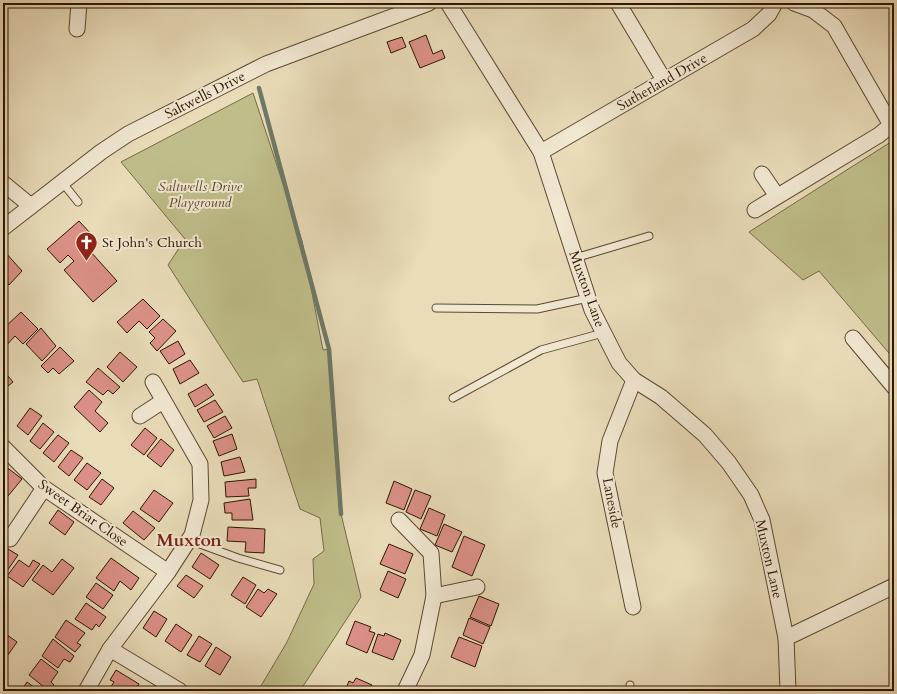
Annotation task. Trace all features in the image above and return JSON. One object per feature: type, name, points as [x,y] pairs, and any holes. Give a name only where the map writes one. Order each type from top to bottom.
[{"type":"street","points":[[77,29],[79,3]]},
{"type":"street","name":"Saltwells Drive","points":[[3,228],[101,152],[128,134],[259,68],[429,3]]},
{"type":"street","name":"Muxton Lane","points":[[448,3],[542,152],[588,298],[603,333],[619,363],[634,380],[661,397],[705,435],[729,463],[751,495],[762,520],[786,638],[788,691]]},
{"type":"street","points":[[618,3],[664,80]]},
{"type":"street","name":"Sutherland Drive","points":[[542,152],[753,28],[768,14],[775,3]]},
{"type":"street","points":[[755,210],[879,135],[891,126],[834,26],[813,10],[794,3]]},
{"type":"street","points":[[762,174],[777,196]]},
{"type":"street","points":[[3,183],[31,206]]},
{"type":"street","points":[[853,338],[894,388]]},
{"type":"street","name":"Laneside","points":[[633,607],[606,473],[610,441],[634,380]]},
{"type":"street","points":[[86,691],[110,649],[168,572],[189,540],[192,535],[201,500],[200,464],[153,382]]},
{"type":"street","points":[[140,416],[163,401]]},
{"type":"street","name":"Sweet Briar Close","points":[[3,447],[44,488],[168,572]]},
{"type":"street","points":[[10,539],[44,488]]},
{"type":"street","points":[[399,520],[432,553],[434,596],[422,655],[405,691]]},
{"type":"street","points":[[786,638],[894,586]]},
{"type":"street","points":[[434,596],[477,587]]},
{"type":"street","points":[[110,649],[180,691]]},
{"type":"lane","points":[[62,182],[78,202]]},
{"type":"lane","points":[[575,258],[649,236]]},
{"type":"lane","points":[[436,308],[537,309],[588,298]]},
{"type":"lane","points":[[453,398],[541,350],[603,333]]},
{"type":"lane","points":[[189,540],[238,558],[280,570]]},
{"type":"green space","name":"Saltwells Drive Playground","points":[[253,93],[302,241],[323,350],[329,349],[341,514],[361,597],[300,691],[258,691],[287,642],[314,584],[313,559],[324,551],[320,518],[300,509],[257,379],[243,382],[168,265],[185,239],[121,162]]},
{"type":"green space","points":[[894,140],[894,359],[819,271],[803,280],[749,232]]},
{"type":"building","points":[[426,35],[433,54],[442,50],[445,58],[420,68],[409,42]]},
{"type":"building","points":[[402,37],[406,47],[391,53],[387,42]]},
{"type":"building","name":"St John's Church","points":[[79,221],[93,236],[90,239],[96,246],[90,251],[117,281],[93,302],[64,270],[74,261],[68,255],[60,263],[47,249]]},
{"type":"building","points":[[5,252],[22,271],[9,285],[3,278],[3,254]]},
{"type":"building","points":[[143,299],[160,316],[147,329],[139,321],[127,333],[117,322]]},
{"type":"building","points":[[21,312],[38,329],[23,344],[15,336],[5,347],[3,345],[3,329]]},
{"type":"building","points":[[163,319],[176,331],[157,351],[150,343],[155,338],[149,332]]},
{"type":"building","points":[[41,328],[56,346],[42,361],[26,344]]},
{"type":"building","points":[[178,341],[185,354],[169,364],[160,351]]},
{"type":"building","points":[[60,347],[74,361],[59,374],[53,368],[48,373],[41,366]]},
{"type":"building","points":[[120,352],[137,367],[123,382],[107,367]]},
{"type":"building","points":[[190,360],[199,373],[180,384],[173,369]]},
{"type":"building","points":[[98,368],[120,387],[113,394],[108,390],[103,395],[86,382]]},
{"type":"building","points":[[3,370],[13,382],[3,390]]},
{"type":"building","points":[[206,384],[214,395],[195,407],[188,394]]},
{"type":"building","points":[[89,390],[102,402],[95,411],[108,423],[100,432],[74,407]]},
{"type":"building","points":[[215,400],[223,412],[204,422],[197,410]]},
{"type":"building","points":[[30,408],[42,416],[28,435],[17,426]]},
{"type":"building","points":[[225,416],[232,428],[214,438],[207,426]]},
{"type":"building","points":[[43,423],[54,432],[40,449],[30,441]]},
{"type":"building","points":[[145,428],[157,438],[144,455],[131,445]]},
{"type":"building","points":[[232,434],[237,449],[219,456],[213,441]]},
{"type":"building","points":[[58,435],[69,443],[54,462],[43,453]]},
{"type":"building","points":[[161,439],[174,450],[161,467],[147,456]]},
{"type":"building","points":[[71,450],[83,458],[69,476],[58,467]]},
{"type":"building","points":[[240,457],[245,472],[224,476],[221,462]]},
{"type":"building","points":[[87,463],[101,473],[87,490],[74,480]]},
{"type":"building","points":[[5,466],[22,479],[8,496],[3,492],[3,468]]},
{"type":"building","points":[[102,479],[114,488],[101,505],[89,497]]},
{"type":"building","points":[[256,479],[256,488],[248,488],[249,496],[226,497],[225,482]]},
{"type":"building","points":[[394,481],[412,489],[404,510],[386,503]]},
{"type":"building","points":[[154,490],[173,503],[159,522],[140,509]]},
{"type":"building","points":[[415,490],[431,496],[421,519],[406,512]]},
{"type":"building","points":[[250,499],[253,520],[232,520],[232,513],[225,513],[224,503]]},
{"type":"building","points":[[429,508],[445,515],[437,536],[420,529]]},
{"type":"building","points":[[58,510],[74,522],[65,535],[49,523]]},
{"type":"building","points":[[133,511],[155,528],[144,540],[123,523]]},
{"type":"building","points":[[444,524],[462,532],[452,552],[435,545]]},
{"type":"building","points":[[228,527],[265,529],[264,553],[245,552],[246,542],[227,541]]},
{"type":"building","points":[[464,536],[485,545],[472,576],[452,567]]},
{"type":"building","points":[[389,544],[413,554],[405,574],[380,564]]},
{"type":"building","points":[[3,546],[18,555],[5,574],[3,572]]},
{"type":"building","points":[[201,553],[219,565],[210,579],[192,567]]},
{"type":"building","points":[[111,558],[139,578],[131,590],[120,581],[114,591],[96,578]]},
{"type":"building","points":[[62,559],[74,568],[53,595],[32,580],[43,565],[52,572]]},
{"type":"building","points":[[19,560],[29,567],[33,560],[40,564],[23,587],[7,576]]},
{"type":"building","points":[[388,571],[406,579],[398,598],[380,590]]},
{"type":"building","points":[[186,575],[203,586],[194,598],[177,586]]},
{"type":"building","points":[[243,577],[256,585],[245,604],[231,595]]},
{"type":"building","points":[[96,583],[113,595],[103,609],[86,597]]},
{"type":"building","points":[[258,589],[264,593],[268,589],[277,594],[261,617],[246,607]]},
{"type":"building","points":[[479,596],[499,604],[491,626],[470,617]]},
{"type":"building","points":[[86,603],[106,617],[99,627],[96,624],[92,630],[75,619]]},
{"type":"building","points":[[154,611],[167,619],[156,637],[143,628]]},
{"type":"building","points":[[469,618],[490,627],[483,644],[463,635]]},
{"type":"building","points":[[66,620],[85,633],[77,643],[81,645],[75,652],[55,637]]},
{"type":"building","points":[[355,621],[371,627],[369,631],[375,633],[367,653],[346,644]]},
{"type":"building","points":[[176,624],[192,635],[181,652],[165,641]]},
{"type":"building","points":[[3,632],[17,642],[3,662]]},
{"type":"building","points":[[385,633],[401,640],[393,660],[372,652],[378,634],[384,636]]},
{"type":"building","points":[[199,636],[212,644],[200,662],[187,655]]},
{"type":"building","points":[[459,637],[482,646],[475,667],[451,657]]},
{"type":"building","points":[[53,639],[74,656],[70,662],[64,659],[58,668],[42,656]]},
{"type":"building","points":[[216,647],[231,657],[220,675],[205,666]]},
{"type":"building","points":[[41,659],[58,672],[51,682],[54,685],[49,691],[29,675]]},
{"type":"building","points":[[116,670],[139,684],[135,691],[115,691],[110,688],[114,682],[110,680]]},
{"type":"building","points":[[356,678],[372,685],[369,691],[345,691],[349,681],[353,683]]},
{"type":"building","points":[[27,682],[39,691],[21,691]]},
{"type":"waterway","points":[[259,88],[329,349],[341,514]]},
{"type":"place","name":"St John's Church","points":[[86,262]]},
{"type":"district","name":"Muxton","points":[[189,540]]}]
